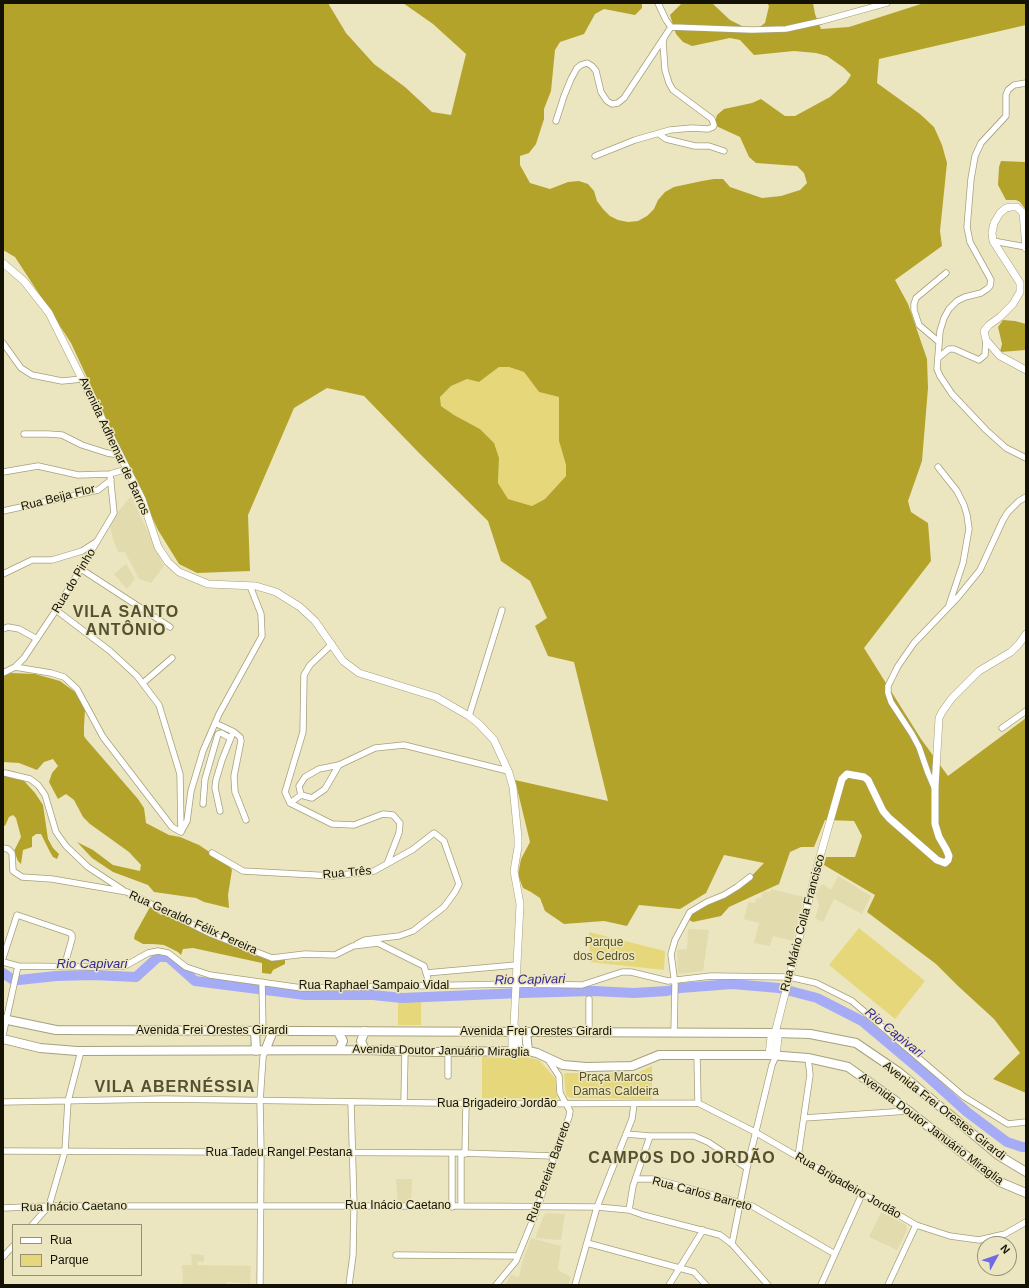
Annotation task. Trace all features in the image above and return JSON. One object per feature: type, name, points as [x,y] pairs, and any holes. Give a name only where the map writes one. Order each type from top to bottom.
[{"type":"main road","name":"Avenida Frei Orestes Girardi","points":[[5,1020],[56,1030],[338,1032],[518,1030],[589,1033],[810,1034],[856,1043],[900,1073],[998,1156],[1026,1172]]},
{"type":"main road","points":[[518,1030],[528,1051]]},
{"type":"main road","points":[[256,1051],[259,1031]]},
{"type":"main road","points":[[265,1051],[273,1031]]},
{"type":"main road","points":[[364,1050],[361,1041],[365,1031]]},
{"type":"main road","points":[[338,1032],[343,1041],[339,1050]]},
{"type":"main road","name":"Avenida Doutor Januário Miraglia","points":[[3,1039],[40,1048],[81,1051],[528,1051],[546,1056],[563,1065],[586,1067],[632,1066],[659,1055],[773,1056],[808,1058],[848,1067],[1000,1182],[1026,1193]]},
{"type":"street","points":[[658,3],[671,27]]},
{"type":"street","points":[[671,27],[752,30],[786,29],[822,21],[887,3]]},
{"type":"street","points":[[556,121],[566,90],[577,68],[587,63],[592,66],[596,71],[601,92],[606,101],[612,104],[618,103],[624,98],[671,27]]},
{"type":"street","points":[[595,156],[635,140],[670,130],[692,128],[708,129],[714,125],[712,119],[673,90],[669,83],[665,70],[664,37]]},
{"type":"street","points":[[1026,83],[1014,85],[1008,90],[1006,95],[1006,116],[981,143],[973,162],[967,227],[970,242],[989,274],[991,280],[990,286],[981,293],[965,297],[957,301],[949,309],[944,318],[940,331],[937,369],[952,394],[986,430],[1006,448],[1026,458]]},
{"type":"street","points":[[659,134],[666,140],[695,146],[709,146],[724,151]]},
{"type":"street","points":[[938,358],[949,348],[979,360],[985,355],[986,340],[984,332],[989,325],[1000,317],[1013,304],[1020,292],[1020,283],[993,241],[992,233],[994,223],[1000,213],[1011,206],[1017,207],[1023,213],[1026,248],[993,241]]},
{"type":"street","name":"Avenida Adhemar de Barros","points":[[3,264],[24,281],[49,313],[142,499],[158,547],[168,562],[180,572],[208,584],[256,586],[276,592],[300,607],[315,620],[343,661],[359,673],[436,697],[469,716],[494,740],[508,771],[514,793],[518,837],[514,871],[520,904],[514,998],[518,1030],[515,1051]]},
{"type":"street","points":[[939,342],[919,325],[914,310],[914,304],[916,298],[946,274]]},
{"type":"street","points":[[986,340],[1000,356],[1026,370]]},
{"type":"street","points":[[3,343],[21,368],[32,375],[62,381],[82,379]]},
{"type":"street","points":[[24,434],[62,435],[82,446],[107,453],[120,454]]},
{"type":"street","points":[[3,472],[38,466],[78,475],[110,474],[127,469]]},
{"type":"street","points":[[938,467],[957,491],[966,510],[969,529],[962,563],[948,609]]},
{"type":"street","name":"Rua do Pinho","points":[[3,673],[14,667],[24,658],[56,610],[114,513],[110,474]]},
{"type":"street","name":"Rua Beija Flor","points":[[3,511],[98,490],[111,480]]},
{"type":"street","points":[[935,787],[928,773],[919,747],[891,702],[888,693],[888,686],[898,666],[914,643],[948,609],[980,570],[1008,512],[1019,501],[1026,497]]},
{"type":"street","points":[[3,574],[32,560],[52,560],[82,551],[98,541]]},
{"type":"street","points":[[81,569],[170,627]]},
{"type":"street","points":[[180,832],[188,821],[191,791],[203,751],[219,714],[262,636],[261,614],[250,586]]},
{"type":"street","points":[[56,610],[110,650],[137,676],[159,705],[180,774],[180,832]]},
{"type":"street","points":[[469,716],[502,610]]},
{"type":"street","points":[[3,629],[8,627],[19,629],[37,638]]},
{"type":"street","points":[[935,787],[939,718],[946,704],[979,671],[1011,652],[1026,634]]},
{"type":"street","points":[[301,795],[290,803],[286,792],[303,732],[304,675],[310,665],[332,644]]},
{"type":"street","points":[[143,684],[172,658]]},
{"type":"street","points":[[14,667],[34,669],[64,677],[77,690],[103,737],[172,827],[180,832]]},
{"type":"street","points":[[1002,728],[1026,711]]},
{"type":"street","points":[[215,723],[234,732],[240,737],[241,741],[234,776],[235,792],[246,820]]},
{"type":"street","points":[[220,811],[216,780],[230,738],[234,732]]},
{"type":"street","points":[[203,804],[205,779],[218,734],[221,733],[230,738]]},
{"type":"street","points":[[301,795],[299,786],[305,777],[319,769],[339,765],[375,748],[404,745],[508,771]]},
{"type":"street","points":[[301,795],[312,798],[325,789],[339,765]]},
{"type":"street","points":[[5,773],[30,779],[38,786],[45,795],[56,832],[66,846],[88,867],[127,892]]},
{"type":"street","name":"Rua Mário Colla Francisco","points":[[773,1056],[771,1037],[775,1033],[819,860],[833,814],[840,783],[844,776],[848,774],[864,777],[868,780],[883,811],[889,818],[937,860],[945,863],[949,856],[939,837],[935,824],[935,787]]},
{"type":"street","name":"Rua Três","points":[[212,853],[243,871],[333,876],[374,871],[387,864],[399,833],[400,823],[393,815],[383,814],[354,825],[332,824],[290,803]]},
{"type":"street","points":[[353,946],[365,940],[399,936],[413,931],[444,907],[456,892],[459,884],[444,841],[434,833],[412,850],[387,864]]},
{"type":"street","name":"Rua Geraldo Félix Pereira","points":[[3,848],[8,849],[12,853],[13,870],[22,877],[52,879],[127,892],[211,934],[272,958],[305,954],[335,954],[353,946],[378,943],[424,966],[430,986]]},
{"type":"street","points":[[674,1033],[674,983],[671,954],[675,940],[690,912],[731,891],[750,877]]},
{"type":"street","points":[[3,958],[17,915],[72,935],[64,967]]},
{"type":"street","name":"Rua Raphael Sampaio Vidal","points":[[3,962],[18,966],[95,968],[125,966],[148,953],[158,951],[168,953],[186,966],[210,975],[302,988],[582,985],[622,972],[631,972],[674,983],[711,976],[789,977],[816,983],[852,1001],[963,1096],[1008,1124],[1026,1122]]},
{"type":"street","points":[[426,973],[516,965]]},
{"type":"street","points":[[3,1035],[5,1020],[18,966]]},
{"type":"street","points":[[259,1031],[262,983]]},
{"type":"street","points":[[589,999],[589,1033]]},
{"type":"street","points":[[33,1224],[49,1206],[65,1151],[68,1101],[81,1051]]},
{"type":"street","points":[[260,1285],[260,1101],[263,1057],[265,1051]]},
{"type":"street","points":[[404,1103],[405,1051]]},
{"type":"street","points":[[448,1052],[448,1076]]},
{"type":"street","points":[[697,1055],[698,1103]]},
{"type":"street","name":"Rua Pereira Barreto","points":[[496,1285],[516,1261],[538,1207],[554,1156],[569,1117],[570,1111],[560,1093],[559,1076],[546,1056]]},
{"type":"street","points":[[732,1244],[747,1168],[773,1056]]},
{"type":"street","points":[[798,1157],[810,1075],[808,1058]]},
{"type":"street","name":"Rua Brigadeiro Jordão","points":[[3,1102],[164,1099],[466,1104],[698,1103],[755,1132],[916,1225],[950,1236],[979,1240],[1004,1234],[1026,1222]]},
{"type":"street","points":[[349,1285],[353,1255],[354,1206],[351,1102]]},
{"type":"street","points":[[461,1206],[466,1104]]},
{"type":"street","points":[[576,1285],[597,1207],[632,1119],[634,1104]]},
{"type":"street","points":[[804,1118],[908,1111]]},
{"type":"street","points":[[626,1134],[650,1136],[694,1136],[708,1142],[747,1168]]},
{"type":"street","points":[[636,1179],[650,1136]]},
{"type":"street","name":"Rua Tadeu Rangel Pestana","points":[[3,1151],[452,1153],[554,1156]]},
{"type":"street","points":[[452,1153],[452,1207]]},
{"type":"street","name":"Rua Carlos Barreto","points":[[629,1210],[636,1179],[655,1178],[752,1206],[835,1254]]},
{"type":"street","points":[[821,1285],[862,1194]]},
{"type":"street","name":"Rua Inácio Caetano","points":[[3,1208],[49,1206],[461,1206],[597,1207],[629,1210],[720,1235],[732,1244],[768,1285]]},
{"type":"street","points":[[888,1285],[916,1225]]},
{"type":"street","points":[[669,1285],[703,1230]]},
{"type":"street","points":[[587,1243],[694,1272],[706,1285]]},
{"type":"street","points":[[4,1256],[12,1247]]},
{"type":"street","points":[[396,1255],[518,1256]]},
{"type":"shaded area","points":[[3,3],[328,3],[346,33],[374,64],[405,87],[432,112],[451,115],[466,54],[433,24],[403,3],[642,3],[642,8],[635,15],[604,9],[595,14],[584,34],[560,42],[555,50],[551,91],[544,109],[544,119],[536,144],[529,153],[520,156],[520,165],[530,183],[550,189],[568,182],[579,181],[588,184],[594,191],[597,201],[610,216],[618,220],[628,222],[638,221],[647,216],[654,209],[658,200],[665,192],[674,187],[702,181],[723,179],[730,187],[762,198],[781,196],[800,190],[807,183],[804,173],[797,166],[756,163],[749,157],[740,137],[714,125],[717,115],[724,109],[752,103],[761,99],[785,116],[795,116],[830,97],[846,83],[851,75],[827,56],[816,53],[794,51],[754,55],[740,40],[730,38],[692,46],[683,42],[676,34],[670,15],[682,3],[712,3],[730,20],[748,29],[757,29],[765,23],[769,6],[767,3],[813,3],[815,14],[821,29],[849,27],[924,3],[1026,3],[1026,25],[879,59],[877,83],[920,114],[934,127],[942,145],[947,163],[940,231],[942,246],[895,280],[908,304],[927,359],[928,388],[922,461],[908,501],[911,512],[928,523],[931,561],[864,648],[921,739],[948,776],[1026,718],[1026,1093],[993,1079],[1020,1053],[994,1019],[936,964],[867,912],[875,895],[824,865],[826,857],[855,857],[862,836],[854,821],[825,820],[814,847],[801,847],[790,852],[779,884],[729,907],[721,916],[693,922],[689,920],[692,913],[742,886],[764,863],[724,855],[706,893],[680,909],[639,905],[627,926],[604,921],[564,924],[545,911],[540,898],[523,888],[518,875],[521,859],[530,842],[515,780],[608,801],[574,662],[548,656],[535,626],[547,618],[530,581],[501,561],[488,521],[364,396],[327,388],[294,408],[248,515],[250,571],[197,573],[179,564],[158,530],[71,343],[15,257],[3,250]],"holes":[[[499,367],[509,367],[524,372],[539,392],[559,397],[559,441],[566,465],[566,476],[545,499],[532,506],[508,499],[498,483],[499,458],[494,443],[480,429],[441,406],[440,397],[451,386],[467,379],[479,382]]]},
{"type":"shaded area","points":[[1001,161],[1025,162],[1026,210],[1020,202],[1016,200],[1006,200],[998,185],[999,167]]},
{"type":"shaded area","points":[[1003,320],[1026,324],[1026,350],[1000,352],[1002,344],[998,327]]},
{"type":"shaded area","points":[[131,496],[164,566],[151,583],[139,579],[125,552],[118,552],[110,527],[118,512]]},
{"type":"shaded area","points":[[126,564],[135,579],[127,589],[114,574]]},
{"type":"shaded area","points":[[11,673],[35,674],[60,681],[75,692],[81,700],[85,710],[84,736],[138,799],[144,808],[146,823],[169,835],[180,837],[199,845],[229,865],[232,870],[228,895],[229,908],[204,902],[196,898],[154,892],[148,885],[113,872],[92,858],[77,842],[93,850],[113,865],[140,871],[141,865],[129,852],[90,824],[83,817],[74,800],[66,794],[58,799],[49,782],[52,773],[58,766],[53,759],[44,762],[37,770],[19,763],[3,762],[3,676]]},
{"type":"shaded area","points":[[7,770],[16,772],[35,793],[43,805],[48,839],[53,848],[59,854],[57,859],[53,857],[41,834],[36,834],[32,837],[32,847],[23,850],[21,864],[18,861],[14,851],[21,837],[16,818],[13,815],[9,817],[5,826],[3,825],[3,773]]},
{"type":"shaded area","points":[[838,876],[871,896],[862,914],[834,899],[823,922],[815,918],[819,906],[816,894],[822,884],[831,890]]},
{"type":"shaded area","points":[[771,889],[804,897],[793,941],[773,936],[770,946],[754,943],[759,923],[744,919],[748,902],[755,903],[756,898],[761,898],[763,891],[770,892]]},
{"type":"shaded area","points":[[150,907],[161,915],[165,912],[259,956],[278,961],[285,957],[285,964],[273,970],[271,974],[262,973],[262,963],[193,948],[183,949],[181,955],[164,945],[143,944],[134,939],[135,934]]},
{"type":"shaded area","points":[[688,929],[709,930],[703,971],[678,974],[677,950],[687,949]]},
{"type":"shaded area","points":[[396,1179],[412,1179],[411,1202],[398,1202]]},
{"type":"shaded area","points":[[881,1212],[906,1225],[907,1230],[897,1250],[869,1237]]},
{"type":"shaded area","points":[[547,1213],[565,1214],[561,1240],[535,1238],[544,1215]]},
{"type":"shaded area","points":[[531,1238],[561,1246],[558,1270],[571,1277],[568,1285],[505,1285],[511,1275],[519,1277],[522,1263]]},
{"type":"shaded area","points":[[191,1254],[204,1255],[204,1262],[197,1261],[198,1265],[251,1266],[250,1284],[227,1282],[226,1285],[183,1285],[182,1265],[192,1265]]},
{"type":"green space","points":[[499,367],[509,367],[524,372],[539,392],[559,397],[559,441],[566,465],[566,476],[545,499],[532,506],[508,499],[498,483],[499,458],[480,429],[441,406],[440,397],[451,386],[467,379],[479,382]]},
{"type":"green space","points":[[859,928],[925,981],[895,1019],[829,965]]},
{"type":"green space","name":"Parque dos Cedros","points":[[589,932],[665,951],[664,970],[590,962]]},
{"type":"green space","points":[[398,1001],[421,1001],[421,1025],[398,1025]]},
{"type":"green space","points":[[482,1057],[527,1057],[539,1060],[555,1078],[557,1099],[482,1098]]},
{"type":"green space","name":"Praça Marcos Damas Caldeira","points":[[652,1066],[652,1099],[570,1098],[566,1095],[564,1074],[566,1073],[637,1073]]},
{"type":"waterway","name":"Rio Capivari","points":[[3,973],[12,979],[19,980],[56,976],[92,975],[136,977],[158,957],[168,957],[195,981],[305,995],[373,995],[402,998],[594,991],[634,993],[732,984],[779,988],[817,998],[862,1021],[925,1074],[967,1112],[1007,1142],[1026,1147]]},
{"type":"district","name":"VILA SANTO ANTÔNIO","points":[[126,622]]},
{"type":"district","name":"VILA ABERNÉSSIA","points":[[175,1088]]},
{"type":"district","name":"CAMPOS DO JORDÃO","points":[[682,1159]]}]
